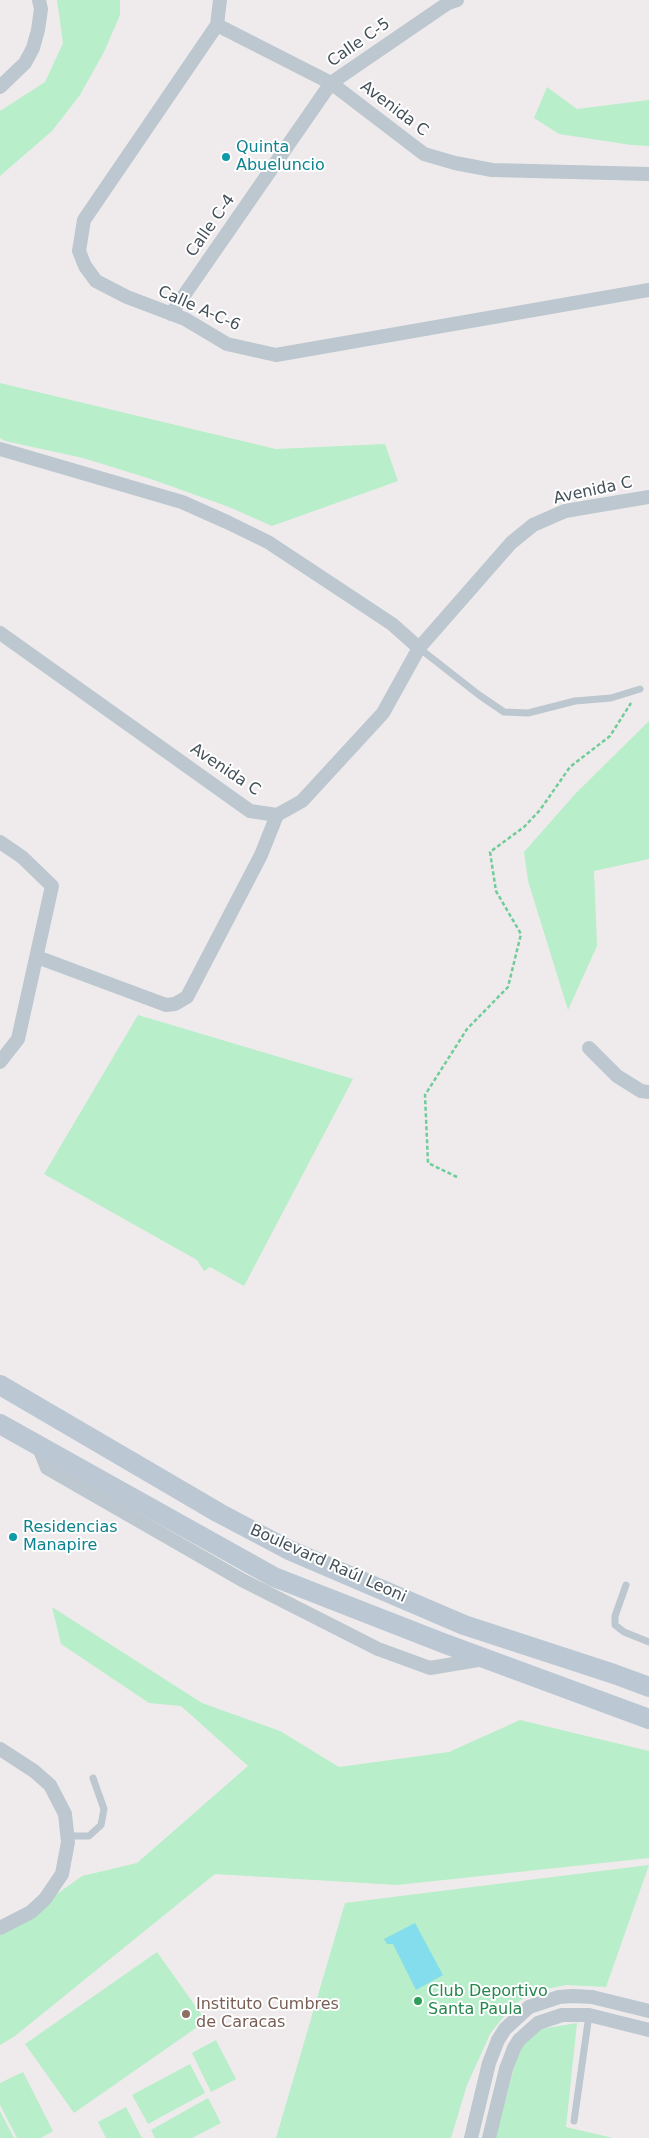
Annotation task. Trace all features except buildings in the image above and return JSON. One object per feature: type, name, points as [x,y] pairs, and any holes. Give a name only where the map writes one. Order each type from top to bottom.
[{"type":"main road","name":"Boulevard Raúl Leoni","points":[[0,1384],[219,1513],[289,1550],[464,1624],[649,1687]]},
{"type":"main road","name":"Boulevard Raúl Leoni","points":[[0,1424],[274,1577],[649,1719]]},
{"type":"street","points":[[0,87],[25,63],[33,48],[41,9],[39,0]]},
{"type":"street","points":[[217,25],[220,0]]},
{"type":"street","name":"Calle C-5","points":[[331,83],[440,9],[457,0]]},
{"type":"street","name":"Avenida C","points":[[217,25],[331,83],[424,154],[447,161],[492,170],[649,174]]},
{"type":"street","name":"Calle A-C-6","points":[[217,25],[84,220],[79,251],[84,266],[96,281],[127,297],[185,319],[227,344],[276,355],[649,290]]},
{"type":"street","name":"Calle C-4","points":[[171,314],[331,83]]},
{"type":"street","points":[[0,449],[182,502],[227,522],[268,542],[392,624],[419,648]]},
{"type":"street","name":"Avenida C","points":[[0,633],[250,810],[277,816],[302,801],[383,713],[419,648],[511,543],[533,525],[565,511],[649,497]]},
{"type":"street","points":[[37,956],[166,1005],[175,1004],[187,997],[261,855],[277,816]]},
{"type":"street","points":[[0,842],[22,857],[52,886],[18,1038],[0,1062]]},
{"type":"street","points":[[589,1048],[617,1076],[641,1091],[649,1092]]},
{"type":"street","points":[[38,1445],[47,1468],[242,1580],[378,1649],[430,1668],[485,1658]]},
{"type":"street","points":[[0,1749],[34,1771],[50,1785],[65,1814],[68,1836],[62,1874],[54,1888],[31,1912],[0,1928]]},
{"type":"street","points":[[471,2138],[489,2063],[498,2040],[505,2029],[529,2007],[559,1997],[582,1996],[649,2011]]},
{"type":"street","points":[[490,2138],[506,2069],[519,2040],[538,2023],[562,2015],[589,2015],[649,2030]]},
{"type":"lane","points":[[419,648],[504,712],[528,713],[575,701],[611,698],[640,689]]},
{"type":"lane","points":[[626,1585],[615,1616],[615,1625],[624,1632],[649,1642]]},
{"type":"lane","points":[[68,1836],[89,1836],[101,1825],[104,1809],[93,1778]]},
{"type":"lane","points":[[574,2121],[589,2015]]},
{"type":"path","points":[[457,1177],[428,1163],[425,1095],[467,1029],[508,987],[521,934],[496,891],[490,852],[524,827],[540,810],[570,767],[610,736],[640,689]]},
{"type":"green space","points":[[57,0],[120,0],[120,15],[104,52],[80,95],[52,131],[0,176],[0,111],[45,82],[63,43]]},
{"type":"green space","points":[[547,87],[577,109],[649,100],[649,146],[559,134],[534,118]]},
{"type":"green space","points":[[0,383],[276,449],[385,444],[398,481],[272,526],[229,507],[151,479],[83,458],[5,441],[0,438]]},
{"type":"green space","points":[[649,721],[649,859],[594,871],[597,946],[568,1010],[528,881],[524,852],[576,793]]},
{"type":"green space","points":[[138,1015],[353,1079],[244,1286],[210,1267],[204,1271],[197,1260],[44,1174]]},
{"type":"green space","points":[[52,1607],[202,1703],[280,1731],[339,1767],[449,1752],[520,1720],[649,1751],[649,1858],[397,1885],[215,1874],[15,2036],[0,2045],[0,1935],[82,1876],[137,1863],[248,1766],[181,1706],[149,1703],[61,1644]]},
{"type":"green space","name":"Club Deportivo Santa Paula","points":[[649,1865],[606,1987],[566,1985],[542,1990],[527,1996],[512,2006],[490,2034],[467,2085],[451,2138],[276,2138],[345,1903]]},
{"type":"green space","points":[[157,1952],[206,2021],[74,2113],[25,2044]]},
{"type":"green space","points":[[577,2023],[566,2127],[613,2138],[495,2138],[520,2046],[541,2029]]},
{"type":"green space","points":[[216,2040],[236,2079],[211,2092],[192,2053]]},
{"type":"green space","points":[[190,2064],[205,2093],[148,2124],[132,2095]]},
{"type":"green space","points":[[23,2072],[53,2131],[41,2138],[17,2138],[0,2105],[0,2083]]},
{"type":"green space","points":[[208,2098],[221,2123],[192,2138],[155,2138],[151,2130]]},
{"type":"green space","points":[[126,2107],[142,2138],[106,2138],[98,2122]]},
{"type":"green space","points":[[0,2111],[14,2138],[0,2138]]},
{"type":"water","points":[[415,1923],[443,1975],[416,1990],[393,1944],[387,1944],[384,1939]]},
{"type":"place","name":"Quinta Abueluncio","points":[[226,157]]},
{"type":"place","name":"Residencias Manapire","points":[[13,1537]]},
{"type":"place","name":"Club Deportivo Santa Paula","points":[[418,2001]]},
{"type":"place","name":"Instituto Cumbres de Caracas","points":[[186,2014]]}]
